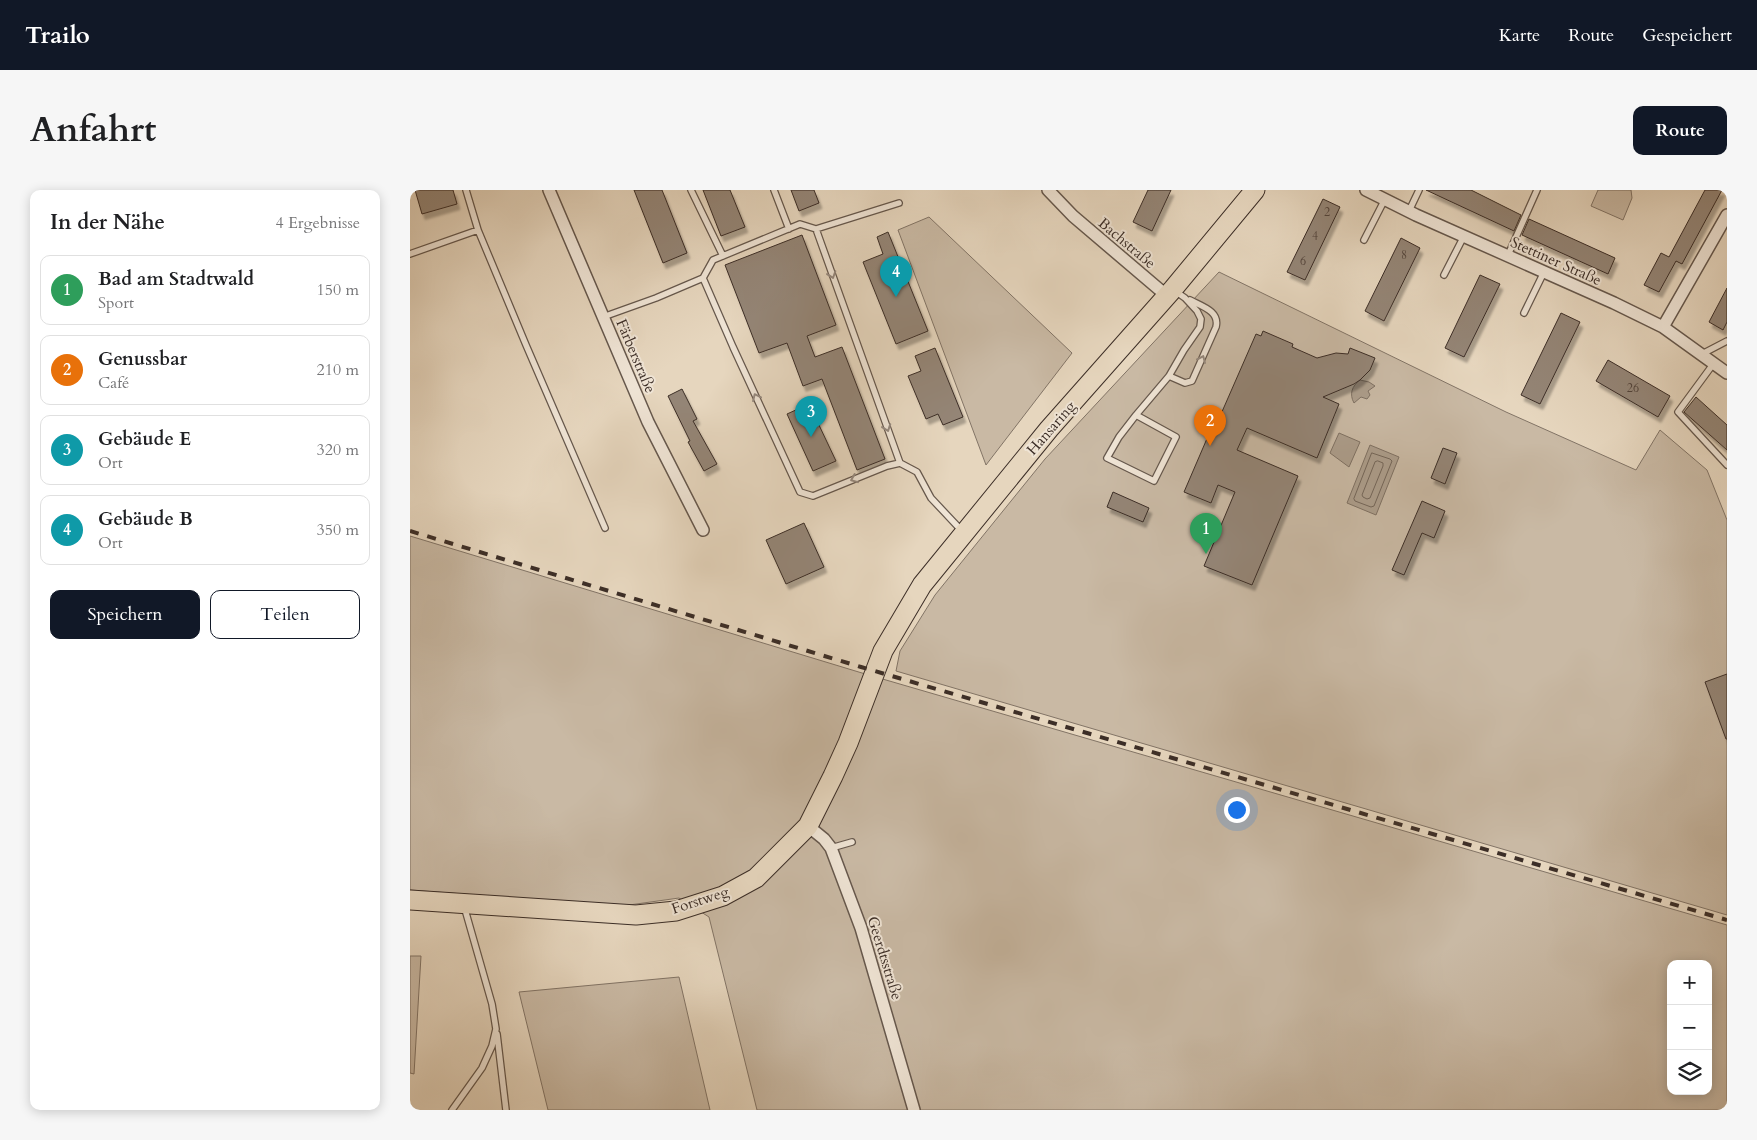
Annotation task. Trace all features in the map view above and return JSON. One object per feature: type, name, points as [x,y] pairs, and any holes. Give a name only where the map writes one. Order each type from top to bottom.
[{"type":"main road","name":"Hansaring","points":[[871,682],[884,651],[922,585],[1049,429],[1175,295],[1255,190]]},
{"type":"main road","name":"Forstweg","points":[[410,900],[636,915],[676,910],[723,896],[756,878],[808,826],[834,776],[871,682]]},
{"type":"street","name":"Färberstraße","points":[[549,190],[648,422],[703,530]]},
{"type":"street","name":"Bachstraße","points":[[1048,190],[1072,216],[1175,295]]},
{"type":"street","name":"Stettiner Straße","points":[[1366,190],[1663,327],[1727,372]]},
{"type":"street","points":[[1663,327],[1727,214]]},
{"type":"street","name":"Geerdtsstraße","points":[[808,826],[824,839],[831,848],[862,928],[914,1110]]},
{"type":"lane","points":[[466,190],[478,230],[605,528]]},
{"type":"lane","points":[[691,190],[722,256]]},
{"type":"lane","points":[[774,190],[789,229]]},
{"type":"lane","points":[[1409,211],[1419,190]]},
{"type":"lane","points":[[1508,256],[1537,190]]},
{"type":"lane","points":[[1364,240],[1385,199]]},
{"type":"lane","points":[[603,317],[656,298],[703,278],[713,260],[800,224],[816,229],[899,203]]},
{"type":"lane","points":[[816,229],[900,463]]},
{"type":"lane","points":[[410,254],[478,230]]},
{"type":"lane","points":[[1444,275],[1464,236]]},
{"type":"lane","points":[[1524,313],[1544,272]]},
{"type":"lane","points":[[703,278],[800,492],[813,496],[887,466],[900,463],[917,472],[931,498],[964,533]]},
{"type":"lane","points":[[1136,415],[1176,437],[1154,481],[1107,458],[1119,437],[1136,415],[1170,376],[1184,350],[1198,332],[1201,323],[1198,311],[1175,295]]},
{"type":"lane","points":[[1170,376],[1186,383],[1192,381],[1217,323],[1217,319],[1212,312],[1175,295]]},
{"type":"lane","points":[[1702,354],[1727,341]]},
{"type":"lane","points":[[1714,363],[1678,412],[1727,465]]},
{"type":"lane","points":[[831,848],[852,842]]},
{"type":"lane","points":[[464,904],[492,1004],[506,1110]]},
{"type":"lane","points":[[452,1110],[482,1068],[492,1046],[496,1029]]},
{"type":"shaded area","points":[[1598,190],[1631,190],[1632,198],[1623,220],[1591,206]]},
{"type":"shaded area","points":[[929,217],[1072,353],[986,465],[898,230]]},
{"type":"shaded area","points":[[1219,272],[1506,412],[1636,470],[1660,430],[1707,470],[1727,520],[1727,915],[896,671],[900,651],[935,595],[1045,459]]},
{"type":"shaded area","points":[[410,536],[862,673],[1727,925],[1727,1110],[757,1110],[709,917],[679,898],[622,906],[410,890]]},
{"type":"shaded area","points":[[410,956],[421,956],[414,1074],[410,1073]]},
{"type":"shaded area","points":[[679,977],[710,1110],[548,1110],[519,992]]},
{"type":"water","points":[[1360,380],[1375,386],[1368,391],[1370,395],[1367,399],[1361,397],[1354,403],[1352,390]]},
{"type":"water","points":[[1339,433],[1360,442],[1349,467],[1330,453]]},
{"type":"water","points":[[1370,445],[1399,457],[1376,515],[1347,503]]},
{"type":"building","points":[[415,190],[453,190],[457,204],[422,214]]},
{"type":"building","points":[[634,190],[662,190],[687,253],[663,263]]},
{"type":"building","points":[[703,190],[730,190],[745,227],[721,236]]},
{"type":"building","points":[[791,190],[814,190],[819,203],[799,211]]},
{"type":"building","points":[[1148,190],[1171,190],[1152,231],[1133,222]]},
{"type":"building","points":[[1426,190],[1471,190],[1521,215],[1514,231]]},
{"type":"building","points":[[1705,190],[1722,190],[1682,264],[1676,261],[1659,292],[1644,285],[1661,253],[1669,257]]},
{"type":"building","points":[[1323,199],[1340,207],[1305,280],[1287,272]]},
{"type":"building","points":[[1529,219],[1615,258],[1608,274],[1522,235]]},
{"type":"building","points":[[888,232],[928,331],[896,344],[863,262],[883,254],[877,237]]},
{"type":"building","points":[[802,235],[836,325],[807,336],[815,357],[842,347],[885,459],[857,470],[822,379],[803,386],[787,343],[759,353],[725,265]]},
{"type":"building","points":[[1401,238],[1420,248],[1384,321],[1365,311]]},
{"type":"building","points":[[1480,275],[1500,284],[1464,357],[1445,348]]},
{"type":"building","points":[[1727,288],[1727,322],[1723,330],[1709,322]]},
{"type":"building","points":[[1561,313],[1580,322],[1540,404],[1521,395]]},
{"type":"building","points":[[1263,331],[1293,344],[1292,347],[1317,358],[1336,353],[1348,354],[1350,348],[1375,358],[1370,370],[1360,380],[1323,397],[1339,404],[1317,458],[1247,428],[1237,450],[1298,476],[1252,585],[1204,566],[1235,492],[1218,485],[1211,503],[1184,492],[1218,413],[1221,414],[1256,334],[1261,336]]},
{"type":"building","points":[[935,348],[963,417],[943,425],[938,414],[926,419],[908,376],[921,371],[915,356]]},
{"type":"building","points":[[1608,360],[1670,396],[1658,417],[1596,381]]},
{"type":"building","points":[[682,389],[697,419],[693,421],[717,464],[704,471],[688,442],[690,441],[668,396]]},
{"type":"building","points":[[1696,397],[1727,425],[1727,450],[1684,412]]},
{"type":"building","points":[[809,404],[836,461],[813,471],[787,414]]},
{"type":"building","points":[[1443,448],[1457,453],[1445,484],[1431,478]]},
{"type":"building","points":[[1113,492],[1149,508],[1143,522],[1107,507]]},
{"type":"building","points":[[1422,501],[1445,511],[1434,538],[1422,533],[1404,575],[1392,570]]},
{"type":"building","points":[[804,523],[824,567],[786,584],[766,540]]},
{"type":"building","points":[[1727,674],[1727,739],[1726,739],[1705,682]]},
{"type":"railway","points":[[410,531],[861,667],[1727,920]]},
{"type":"place","name":"Gebäude B","points":[[896,297]]},
{"type":"place","name":"Gebäude E","points":[[811,437]]},
{"type":"place","name":"Genussbar","points":[[1210,446]]},
{"type":"place","name":"Bad am Stadtwald","points":[[1206,554]]}]
